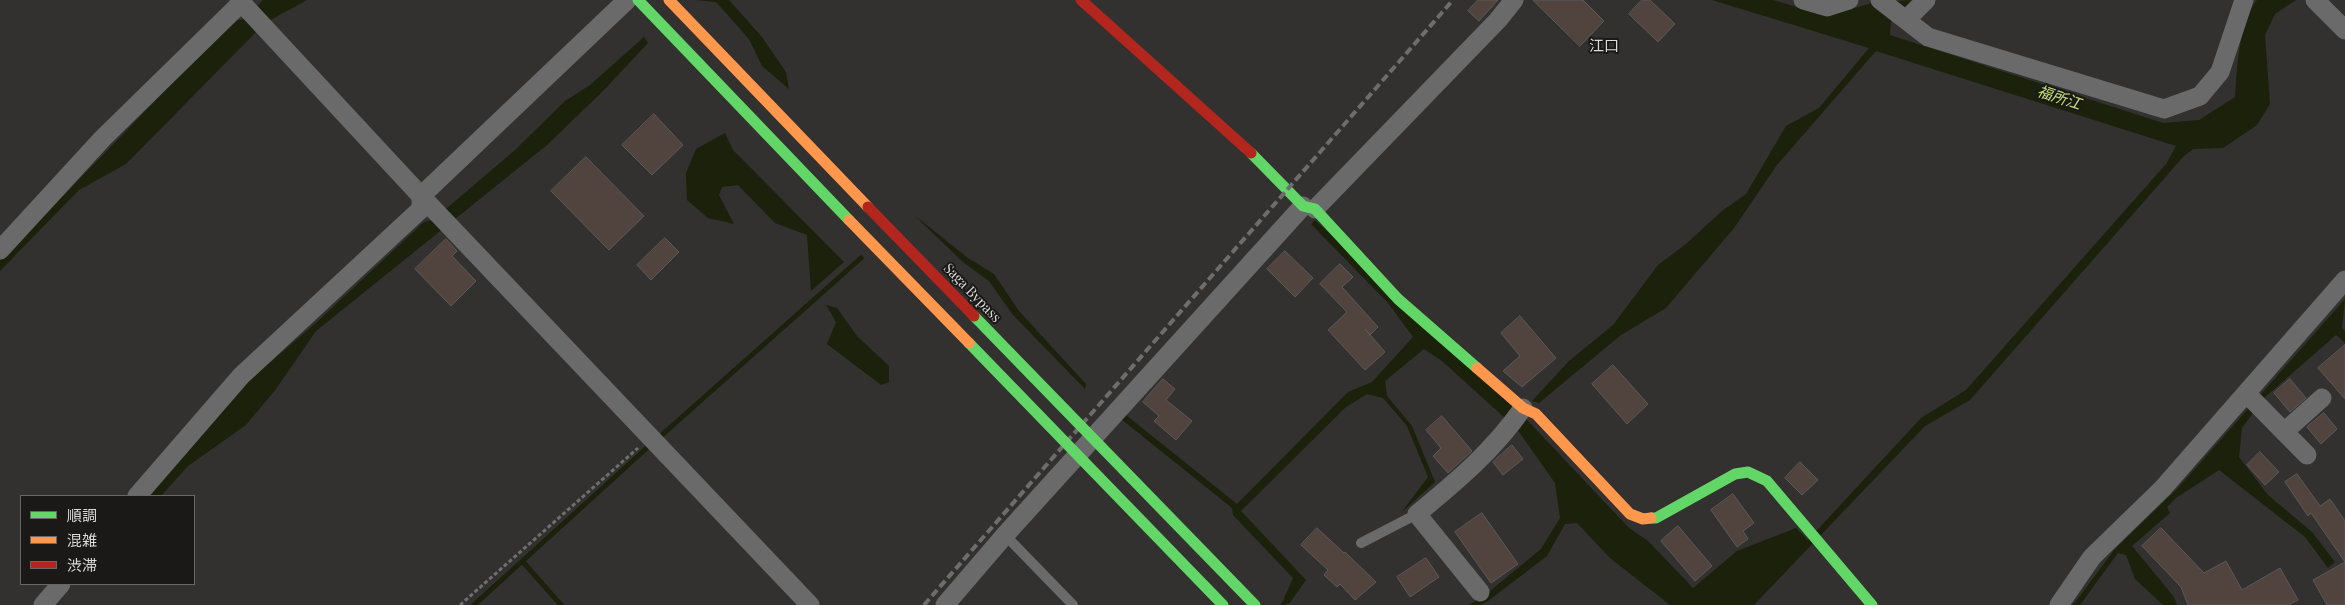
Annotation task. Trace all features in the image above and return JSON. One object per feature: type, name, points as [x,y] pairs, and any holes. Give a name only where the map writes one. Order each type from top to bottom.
[{"type":"main road","points":[[638,0],[1223,605]]},
{"type":"main road","name":"Saga Bypass","points":[[669,0],[1254,605]]},
{"type":"main road","points":[[1093,4],[1309,208],[1398,299],[1630,514],[1643,519],[1656,518],[1735,474],[1748,472],[1767,481],[1872,605]]},
{"type":"street","points":[[138,495],[241,376],[421,209],[421,196],[627,0]]},
{"type":"street","points":[[946,605],[1005,535],[1309,208],[1498,20],[1514,0]]},
{"type":"street","points":[[1803,0],[1827,7],[1849,0]]},
{"type":"street","points":[[1881,0],[1928,37],[2164,110],[2200,96],[2220,72],[2244,0]]},
{"type":"street","points":[[1907,19],[1926,0]]},
{"type":"street","points":[[2316,0],[2345,30]]},
{"type":"street","points":[[0,250],[103,138],[243,4],[435,211],[810,605]]},
{"type":"street","points":[[2059,605],[2092,558],[2253,400],[2345,280]]},
{"type":"street","points":[[2284,432],[2322,398]]},
{"type":"street","points":[[2253,400],[2307,455]]},
{"type":"street","points":[[1481,598],[1417,514],[1473,468],[1523,415]]},
{"type":"street","points":[[42,605],[60,585]]},
{"type":"lane","points":[[1361,543],[1417,514]]},
{"type":"lane","points":[[1005,535],[1073,605]]},
{"type":"path","points":[[460,605],[650,438]]},
{"type":"water","points":[[263,0],[307,0],[265,23],[126,164],[79,190],[0,271],[0,260],[233,21],[245,19]]},
{"type":"water","points":[[695,0],[729,0],[762,37],[786,72],[789,89],[762,66],[749,39],[716,2]]},
{"type":"water","name":"福所江","points":[[1712,0],[1773,0],[1827,16],[1872,3],[1911,0],[1891,21],[1890,35],[2163,123],[2199,120],[2235,97],[2240,46],[2246,20],[2251,9],[2257,0],[2296,0],[2275,14],[2265,35],[2270,104],[2257,125],[2223,148],[2193,149],[2183,157],[1970,400],[1925,426],[1754,605],[1670,605],[1610,558],[1577,523],[1565,524],[1547,556],[1488,601],[1481,605],[1469,605],[1484,596],[1541,549],[1560,518],[1555,483],[1517,429],[1442,361],[1424,349],[1385,381],[1387,396],[1412,426],[1435,482],[1401,513],[1428,477],[1407,426],[1383,398],[1367,394],[1346,407],[1241,511],[1306,580],[1289,604],[1284,598],[1293,578],[1233,515],[1232,508],[1121,419],[1126,415],[1237,504],[1348,392],[1372,382],[1413,337],[1388,303],[1311,224],[1315,220],[1529,422],[1629,528],[1648,541],[1693,588],[1737,551],[1796,528],[1808,540],[1921,418],[1966,390],[2166,164],[2176,146],[1876,51],[1777,165],[1734,228],[1666,308],[1621,335],[1539,403],[1532,401],[1569,361],[1613,325],[1658,265],[1686,244],[1722,211],[1746,194],[1786,126],[1819,108],[1869,48]]},
{"type":"water","points":[[644,37],[648,43],[604,90],[547,145],[316,331],[276,389],[246,425],[188,466],[162,495],[144,495],[251,379],[317,322],[424,222],[433,220],[515,150],[565,101],[590,85]]},
{"type":"water","points":[[725,133],[733,150],[844,262],[811,291],[807,235],[775,223],[738,185],[722,187],[719,195],[734,224],[708,218],[687,200],[686,173],[696,149]]},
{"type":"water","points":[[914,215],[968,258],[994,274],[1019,311],[1086,384],[1085,389],[1013,315],[989,281],[964,263]]},
{"type":"water","points":[[2345,299],[2342,328],[2345,331],[2345,343],[2336,335],[2264,398],[2242,428],[2239,457],[2268,495],[2312,532],[2335,562],[2328,568],[2305,537],[2219,470],[2176,498],[2167,507],[2170,513],[2132,546],[2174,597],[2177,605],[2163,605],[2135,579],[2126,555],[2118,553],[2080,605],[2073,605],[2115,549],[2178,488]]},
{"type":"water","points":[[826,305],[837,308],[857,336],[889,366],[889,382],[881,385],[827,344],[836,322]]},
{"type":"building","points":[[1478,0],[1498,0],[1479,21],[1468,11]]},
{"type":"building","points":[[1533,0],[1583,0],[1604,21],[1580,46]]},
{"type":"building","points":[[1642,0],[1650,0],[1675,24],[1658,42],[1629,14]]},
{"type":"building","points":[[654,114],[683,145],[652,175],[622,145]]},
{"type":"building","points":[[586,157],[644,216],[609,250],[551,191]]},
{"type":"building","points":[[665,238],[679,252],[651,280],[637,265]]},
{"type":"building","points":[[446,239],[457,251],[452,256],[476,281],[451,306],[415,269]]},
{"type":"building","points":[[1285,251],[1313,278],[1295,297],[1267,269]]},
{"type":"building","points":[[1340,264],[1353,277],[1342,287],[1378,327],[1370,335],[1385,352],[1365,370],[1328,330],[1347,312],[1320,284]]},
{"type":"building","points":[[1520,316],[1556,358],[1522,387],[1503,371],[1520,356],[1501,333]]},
{"type":"building","points":[[2345,345],[2345,399],[2318,368]]},
{"type":"building","points":[[1613,365],[1648,404],[1627,424],[1592,384]]},
{"type":"building","points":[[1163,379],[1175,389],[1166,400],[1192,421],[1176,440],[1154,421],[1159,416],[1143,402]]},
{"type":"building","points":[[2290,379],[2306,398],[2290,412],[2274,393]]},
{"type":"building","points":[[2324,413],[2337,429],[2321,444],[2307,427]]},
{"type":"building","points":[[1442,416],[1472,451],[1448,473],[1433,456],[1441,448],[1426,430]]},
{"type":"building","points":[[1512,445],[1523,459],[1503,475],[1493,462]]},
{"type":"building","points":[[2260,452],[2279,472],[2265,485],[2247,465]]},
{"type":"building","points":[[1800,462],[1818,480],[1802,495],[1785,478]]},
{"type":"building","points":[[2297,474],[2320,506],[2330,499],[2345,521],[2345,562],[2311,513],[2308,516],[2285,482]]},
{"type":"building","points":[[1733,494],[1754,523],[1743,531],[1748,539],[1737,547],[1711,510]]},
{"type":"building","points":[[1482,513],[1518,564],[1491,583],[1455,532]]},
{"type":"building","points":[[1678,526],[1712,566],[1695,581],[1661,541]]},
{"type":"building","points":[[1317,528],[1376,582],[1355,600],[1340,584],[1337,587],[1324,575],[1328,570],[1301,545]]},
{"type":"building","points":[[2161,528],[2204,573],[2226,561],[2242,590],[2280,568],[2298,600],[2288,605],[2188,605],[2181,587],[2142,546]]},
{"type":"building","points":[[1426,558],[1439,577],[1410,597],[1397,577]]},
{"type":"building","points":[[2345,562],[2345,605],[2327,605],[2313,580]]},
{"type":"waterway","points":[[663,434],[861,258]]},
{"type":"waterway","points":[[474,605],[649,446]]},
{"type":"waterway","points":[[523,562],[561,605]]},
{"type":"waterway","points":[[1283,605],[1286,601]]},
{"type":"railway","points":[[924,605],[1453,0]]},
{"type":"traffic: fast","points":[[638,0],[849,220]]},
{"type":"traffic: fast","points":[[1251,153],[1303,206],[1315,209],[1398,299],[1477,368]]},
{"type":"traffic: fast","points":[[974,316],[1255,605]]},
{"type":"traffic: fast","points":[[969,343],[1223,605]]},
{"type":"traffic: fast","points":[[1651,518],[1656,518],[1735,474],[1748,472],[1767,481],[1872,605]]},
{"type":"traffic: slow","points":[[669,0],[868,207]]},
{"type":"traffic: slow","points":[[849,220],[969,343]]},
{"type":"traffic: slow","points":[[1477,368],[1523,408],[1536,414],[1630,514],[1643,519],[1651,518]]},
{"type":"traffic: jam","points":[[1081,0],[1251,153]]},
{"type":"traffic: jam","points":[[868,207],[974,316]]},
{"type":"district","name":"江口","points":[[1604,46]]}]
